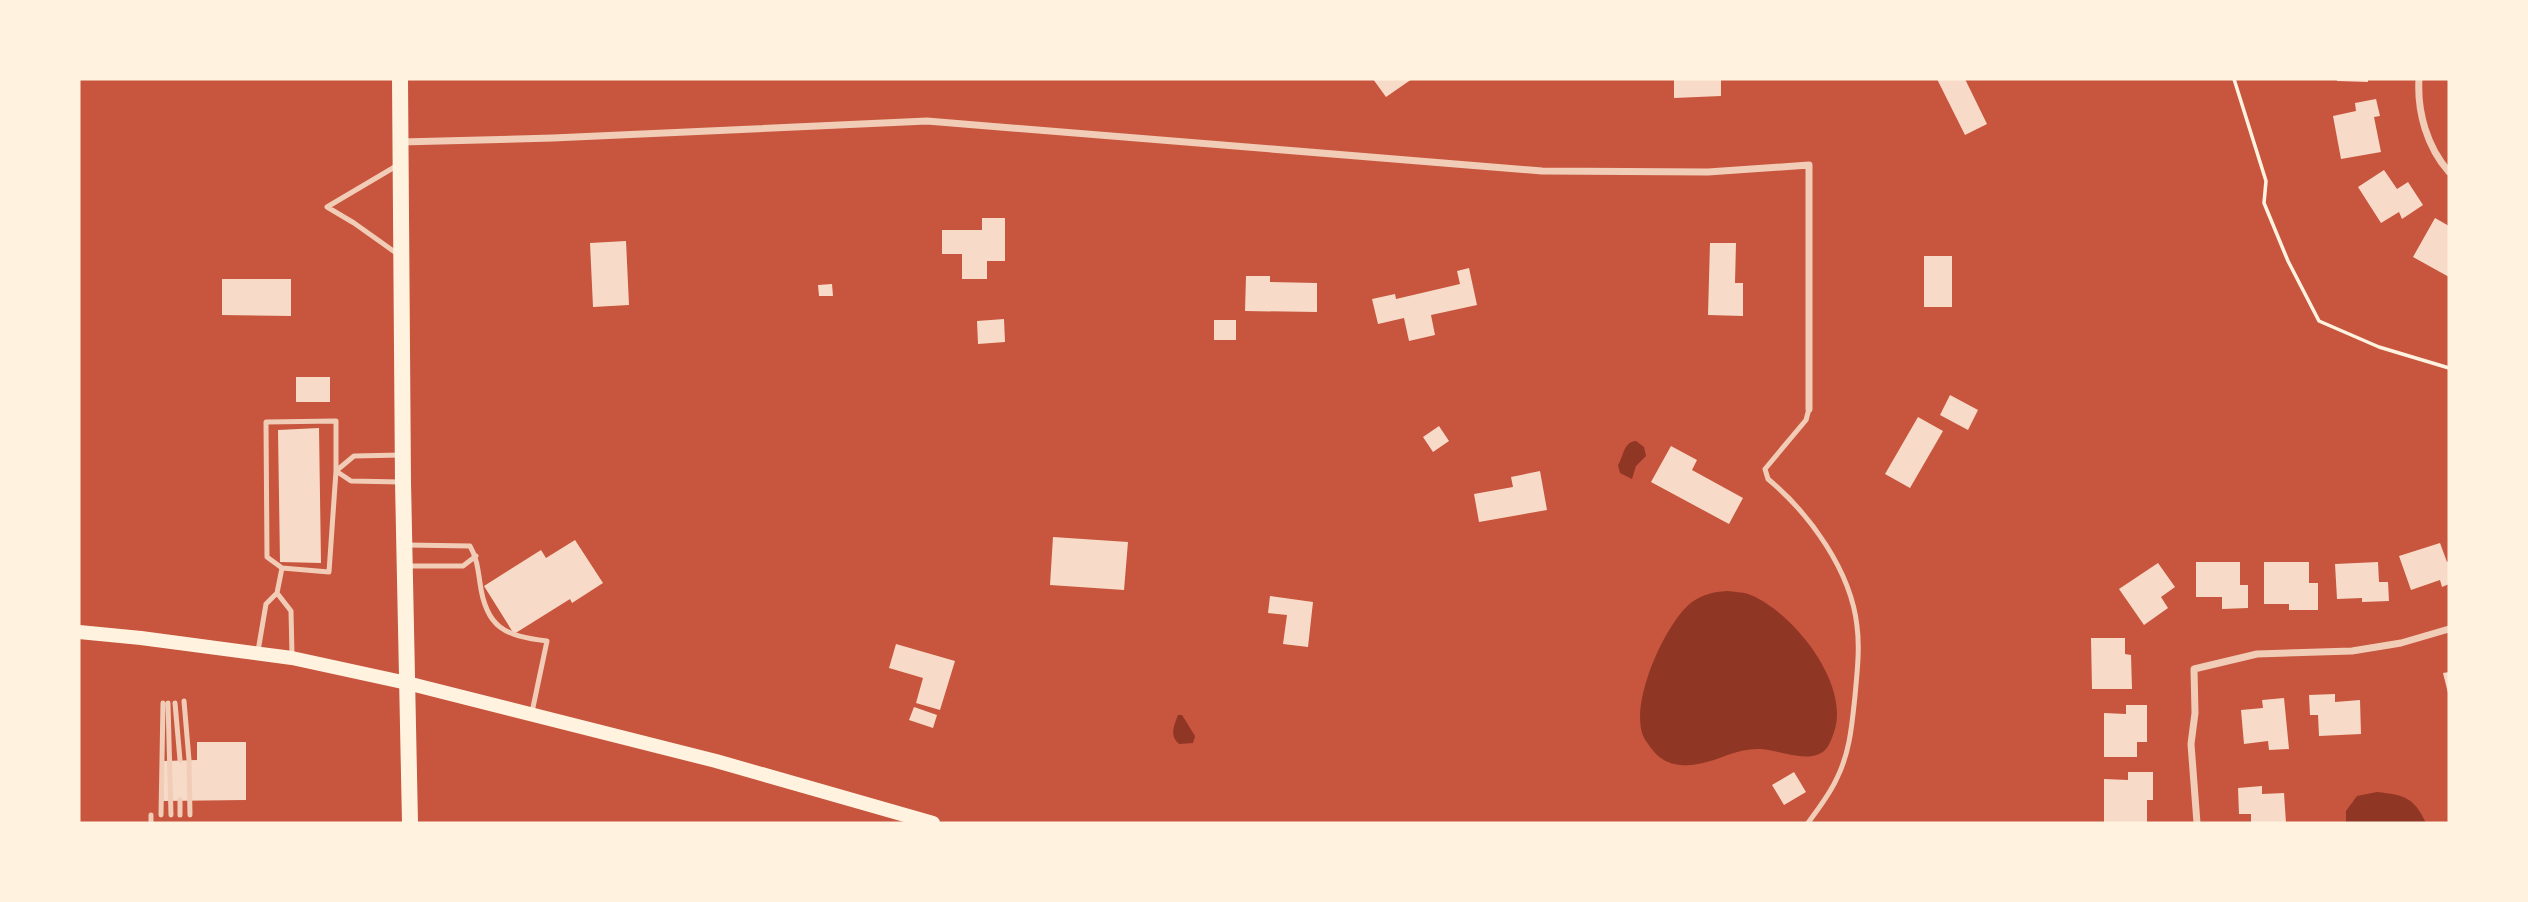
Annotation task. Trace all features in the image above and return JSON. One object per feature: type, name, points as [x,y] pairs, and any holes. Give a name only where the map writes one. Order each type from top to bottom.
[{"type":"main road","points":[[401,79],[403,482],[410,823]]},
{"type":"main road","points":[[79,632],[292,658],[407,682],[716,761],[933,823]]},
{"type":"street","points":[[2419,79],[2418,94],[2424,127],[2439,160],[2449,172]]},
{"type":"street","points":[[401,142],[927,121],[1542,171],[1707,172],[1809,165],[1810,410]]},
{"type":"street","points":[[2197,823],[2192,744],[2195,713],[2194,669],[2257,654],[2352,651],[2401,643],[2449,629]]},
{"type":"lane","points":[[401,163],[327,207],[401,257]]},
{"type":"lane","points":[[1808,823],[1837,779],[1848,753],[1858,657],[1857,626],[1847,586],[1815,526],[1768,479],[1765,469],[1801,426],[1810,410]]},
{"type":"lane","points":[[337,421],[336,471],[329,572],[282,568],[267,557],[266,422],[337,421]]},
{"type":"lane","points":[[336,471],[354,456],[403,455]]},
{"type":"lane","points":[[336,471],[351,481],[403,482]]},
{"type":"lane","points":[[405,545],[470,546],[476,556],[482,599],[488,617],[500,628],[518,637],[547,641],[531,715]]},
{"type":"lane","points":[[405,566],[463,566],[476,556]]},
{"type":"lane","points":[[257,653],[266,604],[277,593],[282,568]]},
{"type":"lane","points":[[277,593],[290,611],[292,658]]},
{"type":"lane","points":[[184,701],[189,751],[190,815]]},
{"type":"lane","points":[[169,703],[180,760]]},
{"type":"lane","points":[[161,815],[169,703]]},
{"type":"lane","points":[[169,703],[171,815]]},
{"type":"lane","points":[[180,800],[180,815]]},
{"type":"lane","points":[[151,815],[151,823]]},
{"type":"path","points":[[2234,79],[2266,181],[2264,203],[2288,261],[2319,321],[2379,347],[2449,368]]},
{"type":"shaded area","points":[[1636,441],[1644,447],[1646,456],[1636,466],[1632,479],[1620,473],[1618,465],[1626,447]]},
{"type":"shaded area","points":[[1727,591],[1748,594],[1765,603],[1799,632],[1814,651],[1834,692],[1837,713],[1833,734],[1824,751],[1817,755],[1802,756],[1750,749],[1707,762],[1686,765],[1665,761],[1646,741],[1641,727],[1644,689],[1670,628],[1692,602],[1709,594]]},
{"type":"shaded area","points":[[1178,715],[1182,715],[1195,736],[1193,743],[1179,744],[1174,737],[1173,730]]},
{"type":"shaded area","points":[[2377,792],[2407,799],[2417,808],[2426,823],[2346,823],[2346,811],[2357,796]]},
{"type":"building","points":[[1373,79],[1412,79],[1386,97]]},
{"type":"building","points":[[1674,79],[1721,79],[1721,96],[1674,98]]},
{"type":"building","points":[[1937,79],[1965,79],[1987,124],[1965,135]]},
{"type":"building","points":[[2368,79],[2368,82],[2337,81]]},
{"type":"building","points":[[2376,99],[2380,116],[2374,117],[2381,152],[2341,159],[2333,116],[2356,111],[2355,103]]},
{"type":"building","points":[[2384,170],[2397,189],[2408,182],[2423,205],[2402,219],[2399,212],[2381,223],[2358,187]]},
{"type":"building","points":[[982,218],[1005,218],[1005,261],[987,261],[987,279],[962,279],[962,254],[942,254],[942,230],[982,230]]},
{"type":"building","points":[[2435,218],[2449,226],[2449,277],[2413,257]]},
{"type":"building","points":[[626,241],[629,305],[593,307],[590,243]]},
{"type":"building","points":[[1710,243],[1736,243],[1735,283],[1743,283],[1743,316],[1708,315]]},
{"type":"building","points":[[1924,256],[1952,256],[1952,307],[1924,307]]},
{"type":"building","points":[[1469,268],[1477,305],[1431,315],[1435,335],[1409,341],[1404,318],[1378,324],[1372,299],[1395,294],[1396,299],[1460,284],[1457,271]]},
{"type":"building","points":[[1246,276],[1270,276],[1270,282],[1317,283],[1317,312],[1245,311]]},
{"type":"building","points":[[222,279],[291,279],[291,316],[222,315]]},
{"type":"building","points":[[832,284],[833,296],[819,296],[818,285]]},
{"type":"building","points":[[1004,319],[1005,342],[978,344],[977,321]]},
{"type":"building","points":[[1214,320],[1236,320],[1236,340],[1214,340]]},
{"type":"building","points":[[296,377],[330,377],[330,402],[296,402]]},
{"type":"building","points":[[1950,395],[1978,410],[1968,430],[1940,415]]},
{"type":"building","points":[[1918,417],[1943,431],[1910,488],[1885,474]]},
{"type":"building","points":[[1439,426],[1449,441],[1433,452],[1423,437]]},
{"type":"building","points":[[319,428],[321,563],[280,562],[278,430]]},
{"type":"building","points":[[1671,446],[1697,460],[1692,470],[1743,498],[1729,524],[1651,482]]},
{"type":"building","points":[[1540,471],[1547,510],[1479,522],[1474,494],[1513,487],[1511,477]]},
{"type":"building","points":[[1053,537],[1128,542],[1124,590],[1050,585]]},
{"type":"building","points":[[575,540],[603,583],[572,603],[570,599],[514,634],[484,586],[541,550],[546,558]]},
{"type":"building","points":[[2440,543],[2447,562],[2449,561],[2449,584],[2442,587],[2440,580],[2411,590],[2399,556]]},
{"type":"building","points":[[2196,562],[2240,562],[2240,585],[2248,585],[2248,608],[2222,609],[2222,597],[2196,597]]},
{"type":"building","points":[[2264,562],[2309,562],[2309,583],[2318,583],[2318,610],[2289,610],[2289,604],[2264,604]]},
{"type":"building","points":[[2378,562],[2379,582],[2388,582],[2389,601],[2337,599],[2335,564]]},
{"type":"building","points":[[2158,563],[2175,587],[2161,597],[2168,608],[2144,625],[2119,589]]},
{"type":"building","points":[[1270,596],[1313,602],[1308,647],[1283,644],[1287,615],[1268,613]]},
{"type":"building","points":[[2091,638],[2125,638],[2125,654],[2131,655],[2132,689],[2092,689]]},
{"type":"building","points":[[896,644],[955,661],[940,710],[916,703],[923,678],[889,668]]},
{"type":"building","points":[[2449,672],[2449,693],[2448,693],[2443,673]]},
{"type":"building","points":[[2335,694],[2335,702],[2360,700],[2361,734],[2319,736],[2318,715],[2310,715],[2309,695]]},
{"type":"building","points":[[2284,698],[2289,749],[2269,750],[2268,741],[2244,744],[2241,710],[2263,708],[2262,700]]},
{"type":"building","points":[[2126,705],[2147,705],[2147,742],[2137,742],[2137,757],[2104,757],[2104,713],[2126,714]]},
{"type":"building","points":[[914,707],[937,715],[933,728],[909,720]]},
{"type":"building","points":[[197,742],[246,742],[246,800],[163,801],[164,761],[197,760]]},
{"type":"building","points":[[1794,772],[1806,792],[1784,805],[1772,785]]},
{"type":"building","points":[[2128,772],[2153,772],[2153,800],[2147,800],[2147,823],[2104,823],[2104,779],[2128,780]]},
{"type":"building","points":[[2262,786],[2262,794],[2284,793],[2286,823],[2251,823],[2251,814],[2239,814],[2238,788]]}]
